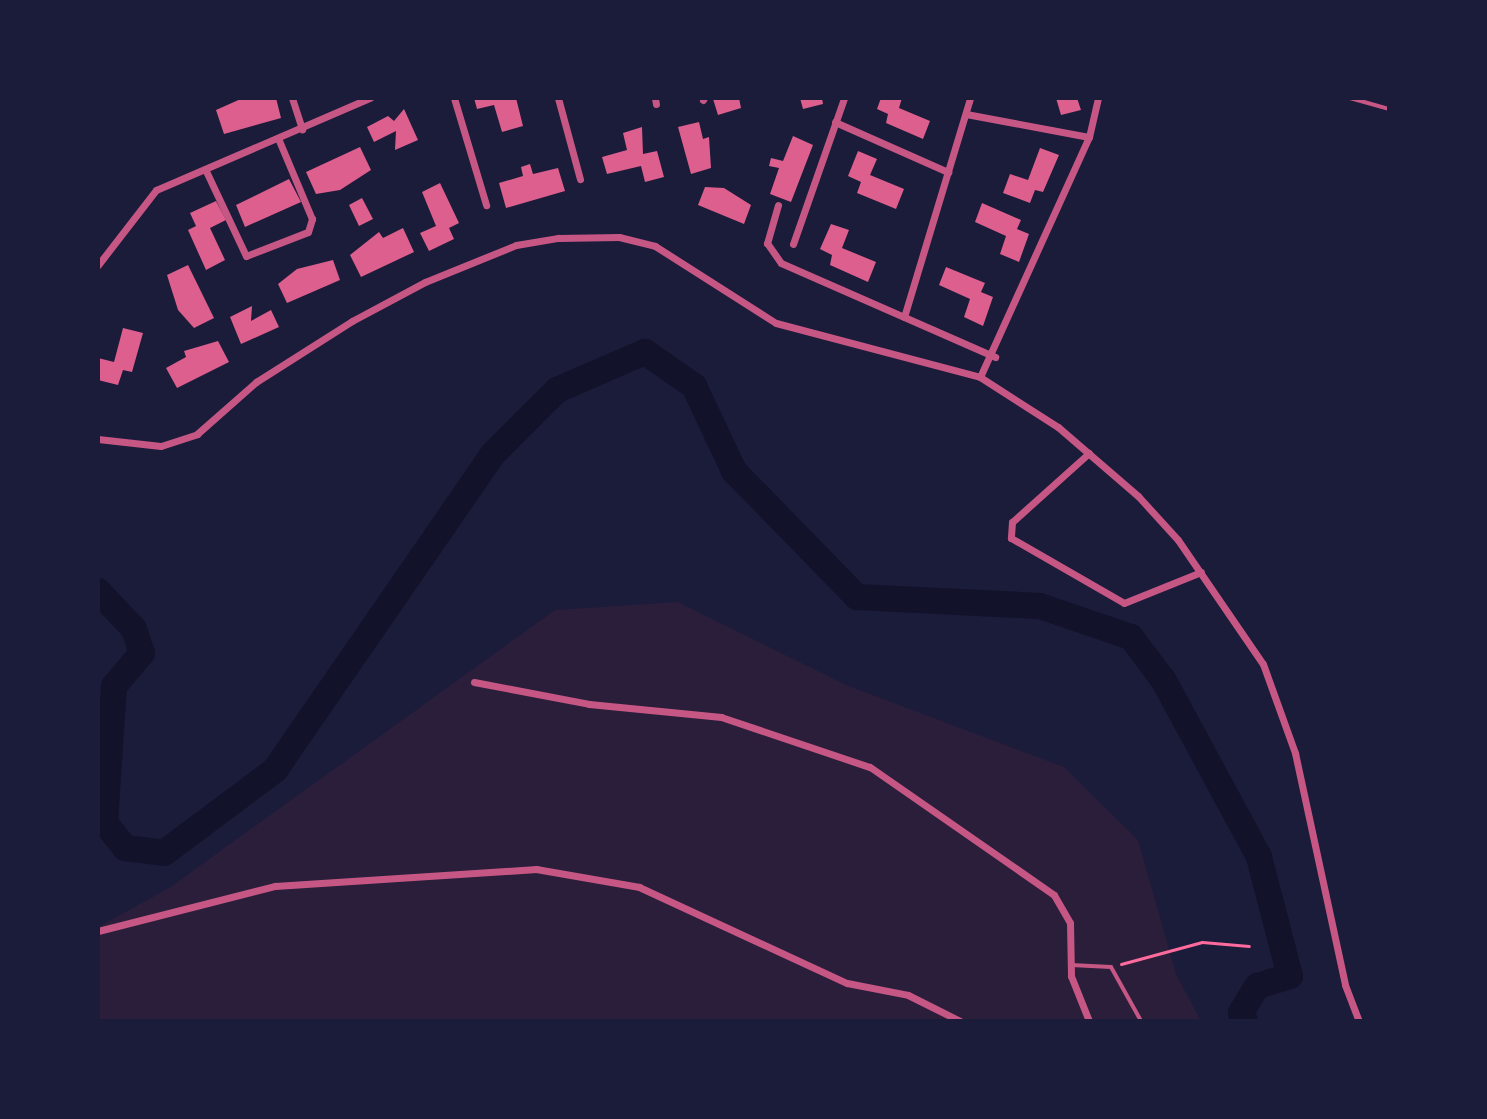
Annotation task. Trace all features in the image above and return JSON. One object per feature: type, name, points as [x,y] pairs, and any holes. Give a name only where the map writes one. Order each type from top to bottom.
[{"type":"street","points":[[292,98],[302,129]]},
{"type":"street","points":[[98,265],[121,240],[138,205],[156,190],[370,98]]},
{"type":"street","points":[[454,98],[486,205]]},
{"type":"street","points":[[558,98],[580,179]]},
{"type":"street","points":[[793,244],[844,98]]},
{"type":"street","points":[[904,317],[970,98]]},
{"type":"street","points":[[980,377],[995,357],[1089,137],[1098,98]]},
{"type":"street","points":[[966,114],[1089,137]]},
{"type":"street","points":[[835,122],[948,172]]},
{"type":"street","points":[[206,171],[246,256],[308,232],[312,219],[278,138]]},
{"type":"street","points":[[778,205],[769,254],[995,357]]},
{"type":"street","points":[[98,439],[161,446],[197,434],[256,382],[352,321],[425,282],[516,245],[558,238],[619,237],[655,246],[776,323],[980,377],[1089,453],[1201,572],[1277,696],[1359,1021]]},
{"type":"street","points":[[1089,453],[1012,522],[1011,538],[1124,603],[1201,572]]},
{"type":"street","points":[[474,682],[589,704],[721,717],[853,759],[1054,895],[1070,923],[1070,965],[1089,1021]]},
{"type":"street","points":[[98,931],[275,886],[536,869],[639,887],[847,983],[908,995],[960,1021]]},
{"type":"lane","points":[[1350,98],[1389,109]]},
{"type":"lane","points":[[1070,965],[1111,967],[1141,1021]]},
{"type":"path","points":[[1111,967],[1202,942],[1249,946]]},
{"type":"shaded area","points":[[678,602],[846,685],[1064,767],[1138,840],[1176,974],[1201,1021],[98,1021],[98,927],[169,888],[555,610]]},
{"type":"building","points":[[243,98],[276,98],[281,118],[224,134],[216,110]]},
{"type":"building","points":[[474,98],[516,98],[523,126],[502,132],[494,105],[477,109]]},
{"type":"building","points":[[739,98],[741,108],[718,115],[713,99]]},
{"type":"building","points":[[800,98],[822,98],[823,104],[803,109]]},
{"type":"building","points":[[881,98],[902,98],[899,108],[930,121],[923,139],[886,123],[888,114],[877,109]]},
{"type":"building","points":[[1056,98],[1077,98],[1081,110],[1061,115]]},
{"type":"building","points":[[404,109],[418,140],[395,150],[396,131],[374,142],[367,127],[388,116],[394,121]]},
{"type":"building","points":[[699,122],[703,139],[709,137],[711,168],[691,174],[678,127]]},
{"type":"building","points":[[642,127],[643,154],[657,151],[664,177],[645,182],[641,166],[607,174],[602,157],[627,150],[623,133]]},
{"type":"building","points":[[793,136],[813,145],[791,202],[770,194],[779,168],[769,166],[771,158],[783,161]]},
{"type":"building","points":[[360,147],[371,170],[340,190],[316,194],[306,172]]},
{"type":"building","points":[[1040,148],[1059,155],[1043,192],[1035,190],[1030,203],[1003,193],[1010,174],[1028,180]]},
{"type":"building","points":[[858,151],[877,159],[870,175],[904,189],[896,209],[857,193],[861,182],[848,176]]},
{"type":"building","points":[[530,164],[533,174],[558,168],[565,191],[506,208],[499,183],[523,176],[521,167]]},
{"type":"building","points":[[289,179],[301,202],[245,227],[236,205]]},
{"type":"building","points":[[440,183],[459,223],[449,228],[454,239],[429,251],[420,233],[436,226],[422,192]]},
{"type":"building","points":[[705,187],[724,188],[751,205],[744,224],[698,205]]},
{"type":"building","points":[[362,198],[373,219],[359,226],[349,205]]},
{"type":"building","points":[[216,201],[226,220],[210,228],[225,260],[206,270],[188,230],[196,226],[190,213]]},
{"type":"building","points":[[982,203],[1021,220],[1017,229],[1029,234],[1019,262],[1000,254],[1006,236],[975,222]]},
{"type":"building","points":[[831,224],[849,230],[842,248],[876,262],[868,282],[830,265],[832,255],[820,249]]},
{"type":"building","points":[[403,228],[414,252],[361,277],[350,255],[379,232],[383,238]]},
{"type":"building","points":[[333,260],[340,280],[287,303],[278,284],[297,269]]},
{"type":"building","points":[[188,265],[214,318],[194,328],[178,310],[167,275]]},
{"type":"building","points":[[946,267],[985,283],[981,292],[993,297],[983,326],[964,317],[970,299],[939,285]]},
{"type":"building","points":[[252,306],[251,321],[271,310],[279,327],[241,344],[230,317]]},
{"type":"building","points":[[123,328],[143,333],[132,372],[123,370],[118,385],[98,380],[98,358],[114,362]]},
{"type":"building","points":[[218,341],[229,362],[177,388],[166,368],[186,357],[184,351]]},
{"type":"waterway","points":[[98,591],[134,629],[142,653],[114,686],[105,823],[125,848],[164,853],[275,770],[493,454],[557,390],[645,352],[694,386],[734,471],[857,597],[1040,606],[1131,637],[1164,681],[1259,857],[1290,976],[1257,986],[1241,1013],[1245,1021]]}]
